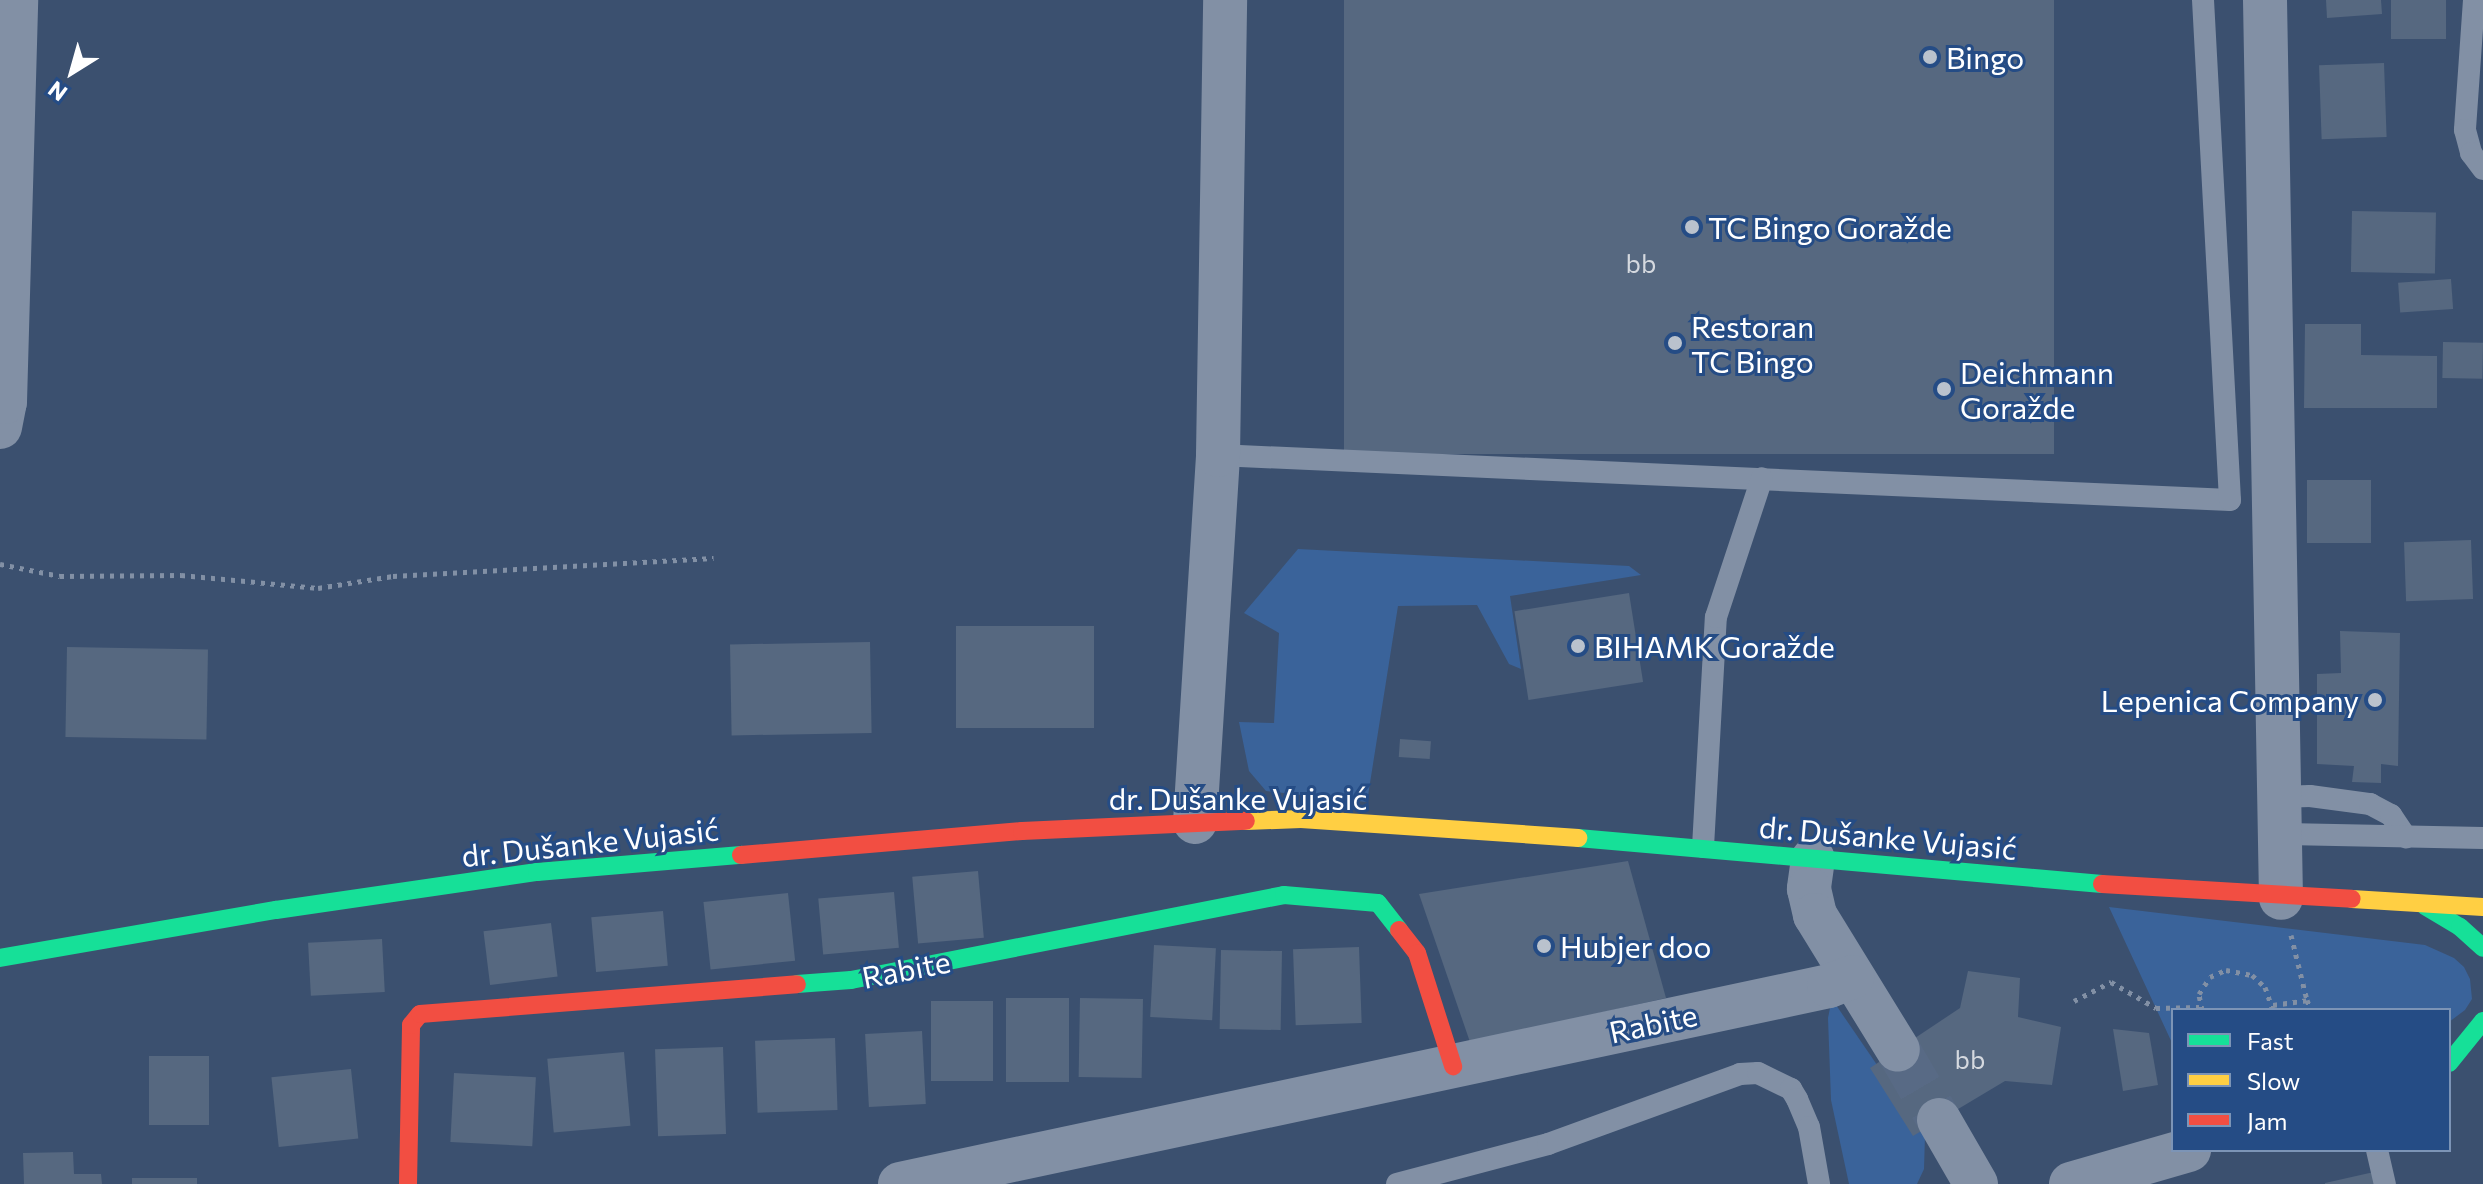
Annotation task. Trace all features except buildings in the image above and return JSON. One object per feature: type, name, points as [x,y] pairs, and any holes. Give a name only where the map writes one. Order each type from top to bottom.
[{"type":"main road","name":"dr. Dušanke Vujasić","points":[[0,958],[276,910],[537,872],[1022,831],[1301,819],[1703,847],[2281,898],[2483,907]]},
{"type":"main road","name":"Rabite","points":[[408,1184],[411,1025],[420,1014],[851,980],[1284,895],[1378,903],[1417,953],[1453,1066]]},
{"type":"main road","points":[[2423,905],[2460,927],[2483,948]]},
{"type":"main road","points":[[2451,1061],[2483,1021]]},
{"type":"street","points":[[0,427],[6,386],[16,0]]},
{"type":"street","points":[[1195,822],[1218,455],[1225,0]]},
{"type":"street","points":[[2265,0],[2281,898]]},
{"type":"street","points":[[1813,859],[1809,889],[1815,915],[1898,1050]]},
{"type":"street","name":"Rabite","points":[[900,1184],[1829,986],[1852,977]]},
{"type":"street","points":[[2451,1070],[2483,1058]]},
{"type":"street","points":[[1939,1120],[1976,1184]]},
{"type":"street","points":[[2071,1184],[2182,1152]]},
{"type":"lane","points":[[1218,455],[2230,500],[2203,0]]},
{"type":"lane","points":[[2474,0],[2465,130],[2471,153],[2483,169]]},
{"type":"lane","points":[[1703,847],[1716,617],[1762,478]]},
{"type":"lane","points":[[2279,816],[2310,796],[2370,804],[2391,815],[2406,837]]},
{"type":"lane","points":[[2279,816],[2406,837],[2483,838]]},
{"type":"lane","points":[[1397,1184],[1548,1144],[1740,1074],[1758,1073],[1778,1080],[1791,1089],[1797,1099],[1809,1127],[1819,1184]]},
{"type":"lane","points":[[2377,1152],[2385,1184]]},
{"type":"path","points":[[0,564],[60,576],[181,575],[318,588],[393,576],[713,558]]},
{"type":"path","points":[[2281,898],[2310,1008]]},
{"type":"path","points":[[2074,1001],[2111,982],[2156,1008],[2201,1008],[2199,994],[2210,977],[2226,970],[2252,975],[2265,987],[2273,1008],[2307,1000]]},
{"type":"shaded area","points":[[1298,549],[1629,566],[1641,575],[1510,596],[1521,669],[1509,664],[1477,605],[1398,606],[1367,802],[1266,791],[1249,771],[1239,722],[1274,723],[1279,633],[1244,613]]},
{"type":"shaded area","points":[[2109,907],[2425,945],[2454,958],[2464,967],[2470,979],[2472,999],[2465,1010],[2451,1020],[2451,1008],[2171,1008],[2171,1041]]},
{"type":"shaded area","points":[[1836,1005],[1925,1135],[1924,1169],[1917,1184],[1849,1184],[1831,1100],[1828,1018],[1830,1008]]},
{"type":"tunnel","points":[[1898,1050],[1939,1120]]},
{"type":"traffic: fast","points":[[1578,838],[2102,884]]},
{"type":"traffic: fast","points":[[0,958],[276,910],[537,872],[741,855]]},
{"type":"traffic: fast","points":[[797,984],[851,980],[1284,895],[1378,903],[1399,930]]},
{"type":"traffic: fast","points":[[2425,906],[2460,927],[2483,948]]},
{"type":"traffic: fast","points":[[2451,1061],[2483,1021]]},
{"type":"traffic: slow","points":[[1246,821],[1301,819],[1578,838]]},
{"type":"traffic: slow","points":[[2352,899],[2483,907]]},
{"type":"traffic: jam","points":[[741,855],[1022,831],[1246,821]]},
{"type":"traffic: jam","points":[[2102,884],[2352,899]]},
{"type":"traffic: jam","points":[[1399,930],[1417,953],[1453,1066]]},
{"type":"traffic: jam","points":[[408,1184],[411,1025],[420,1014],[797,984]]},
{"type":"place","name":"Bingo","points":[[1930,57]]},
{"type":"place","name":"TC Bingo Goražde","points":[[1692,227]]},
{"type":"place","name":"Restoran TC Bingo","points":[[1675,343]]},
{"type":"place","name":"Deichmann Goražde","points":[[1944,389]]},
{"type":"place","name":"BIHAMK Goražde","points":[[1578,646]]},
{"type":"place","name":"Lepenica Company","points":[[2375,700]]},
{"type":"place","name":"Hubjer doo","points":[[1544,946]]}]
